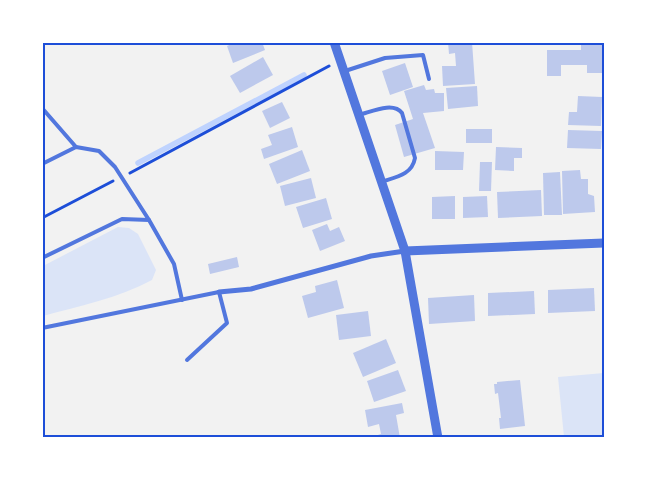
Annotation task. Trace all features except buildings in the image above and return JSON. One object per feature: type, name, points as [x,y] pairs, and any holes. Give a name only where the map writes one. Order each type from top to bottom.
[{"type":"street","points":[[334,42],[405,251],[438,438]]},
{"type":"street","points":[[219,292],[251,289],[371,256],[405,251],[604,243]]},
{"type":"lane","points":[[345,71],[385,58],[423,56],[429,79]]},
{"type":"lane","points":[[359,116],[394,107],[402,113],[415,158],[414,164],[407,172],[381,182]]},
{"type":"lane","points":[[42,108],[76,147]]},
{"type":"lane","points":[[42,164],[76,147],[99,151],[115,167],[149,220],[174,264],[182,300]]},
{"type":"lane","points":[[42,258],[122,219],[149,220]]},
{"type":"lane","points":[[42,328],[219,292],[227,323],[187,360]]},
{"type":"path","points":[[42,218],[121,178],[341,59]]},
{"type":"shaded area","points":[[118,227],[129,228],[138,234],[156,270],[152,280],[113,297],[43,316],[43,266]]},
{"type":"shaded area","points":[[604,373],[604,437],[564,437],[558,377]]},
{"type":"waterway","points":[[138,163],[304,75]]}]
